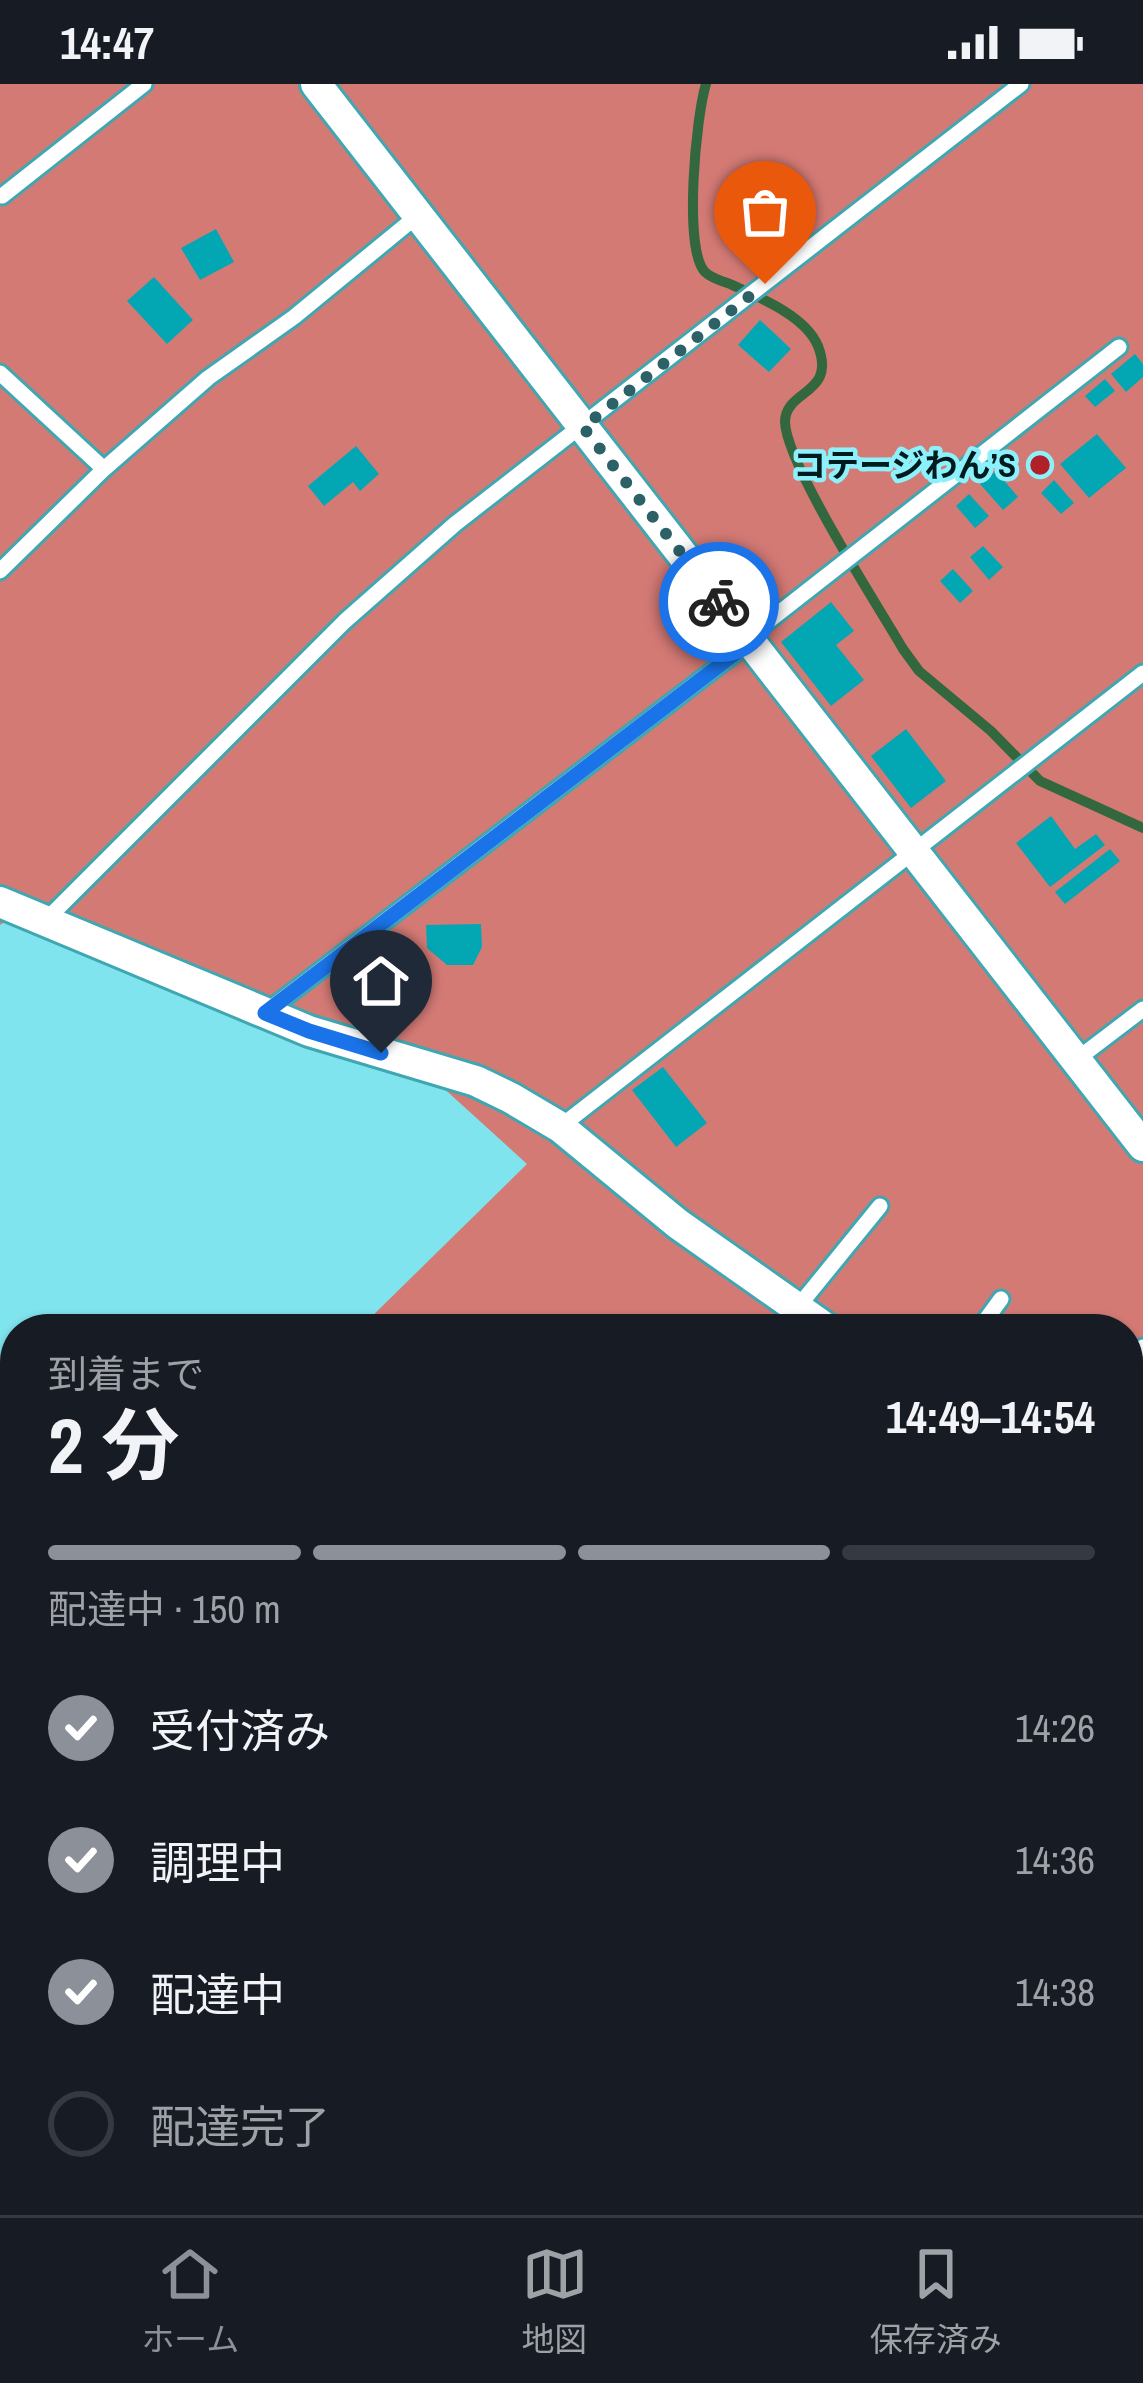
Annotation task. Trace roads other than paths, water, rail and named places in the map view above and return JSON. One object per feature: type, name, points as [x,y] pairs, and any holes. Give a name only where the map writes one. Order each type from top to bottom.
[{"type":"street","points":[[316,84],[1143,1146]]},
{"type":"street","points":[[0,902],[309,1031],[476,1081],[560,1127],[678,1223],[806,1314]]},
{"type":"lane","points":[[2,196],[144,84]]},
{"type":"lane","points":[[45,921],[345,621],[455,524],[1022,84]]},
{"type":"lane","points":[[0,571],[104,469],[208,378],[294,317],[417,216]]},
{"type":"lane","points":[[265,1013],[1119,347]]},
{"type":"lane","points":[[0,374],[104,469]]},
{"type":"lane","points":[[560,1127],[1143,673]]},
{"type":"lane","points":[[1076,1060],[1143,1009]]},
{"type":"lane","points":[[797,1308],[880,1206]]},
{"type":"lane","points":[[990,1314],[1001,1299]]},
{"type":"waterway","points":[[706,84],[694,181],[698,259],[710,276],[792,316],[818,346],[821,374],[793,403],[785,422],[800,469],[855,569],[919,671],[991,731],[1040,781],[1143,828]]},
{"type":"place","name":"コテージわん’S","points":[[1040,465]]}]
